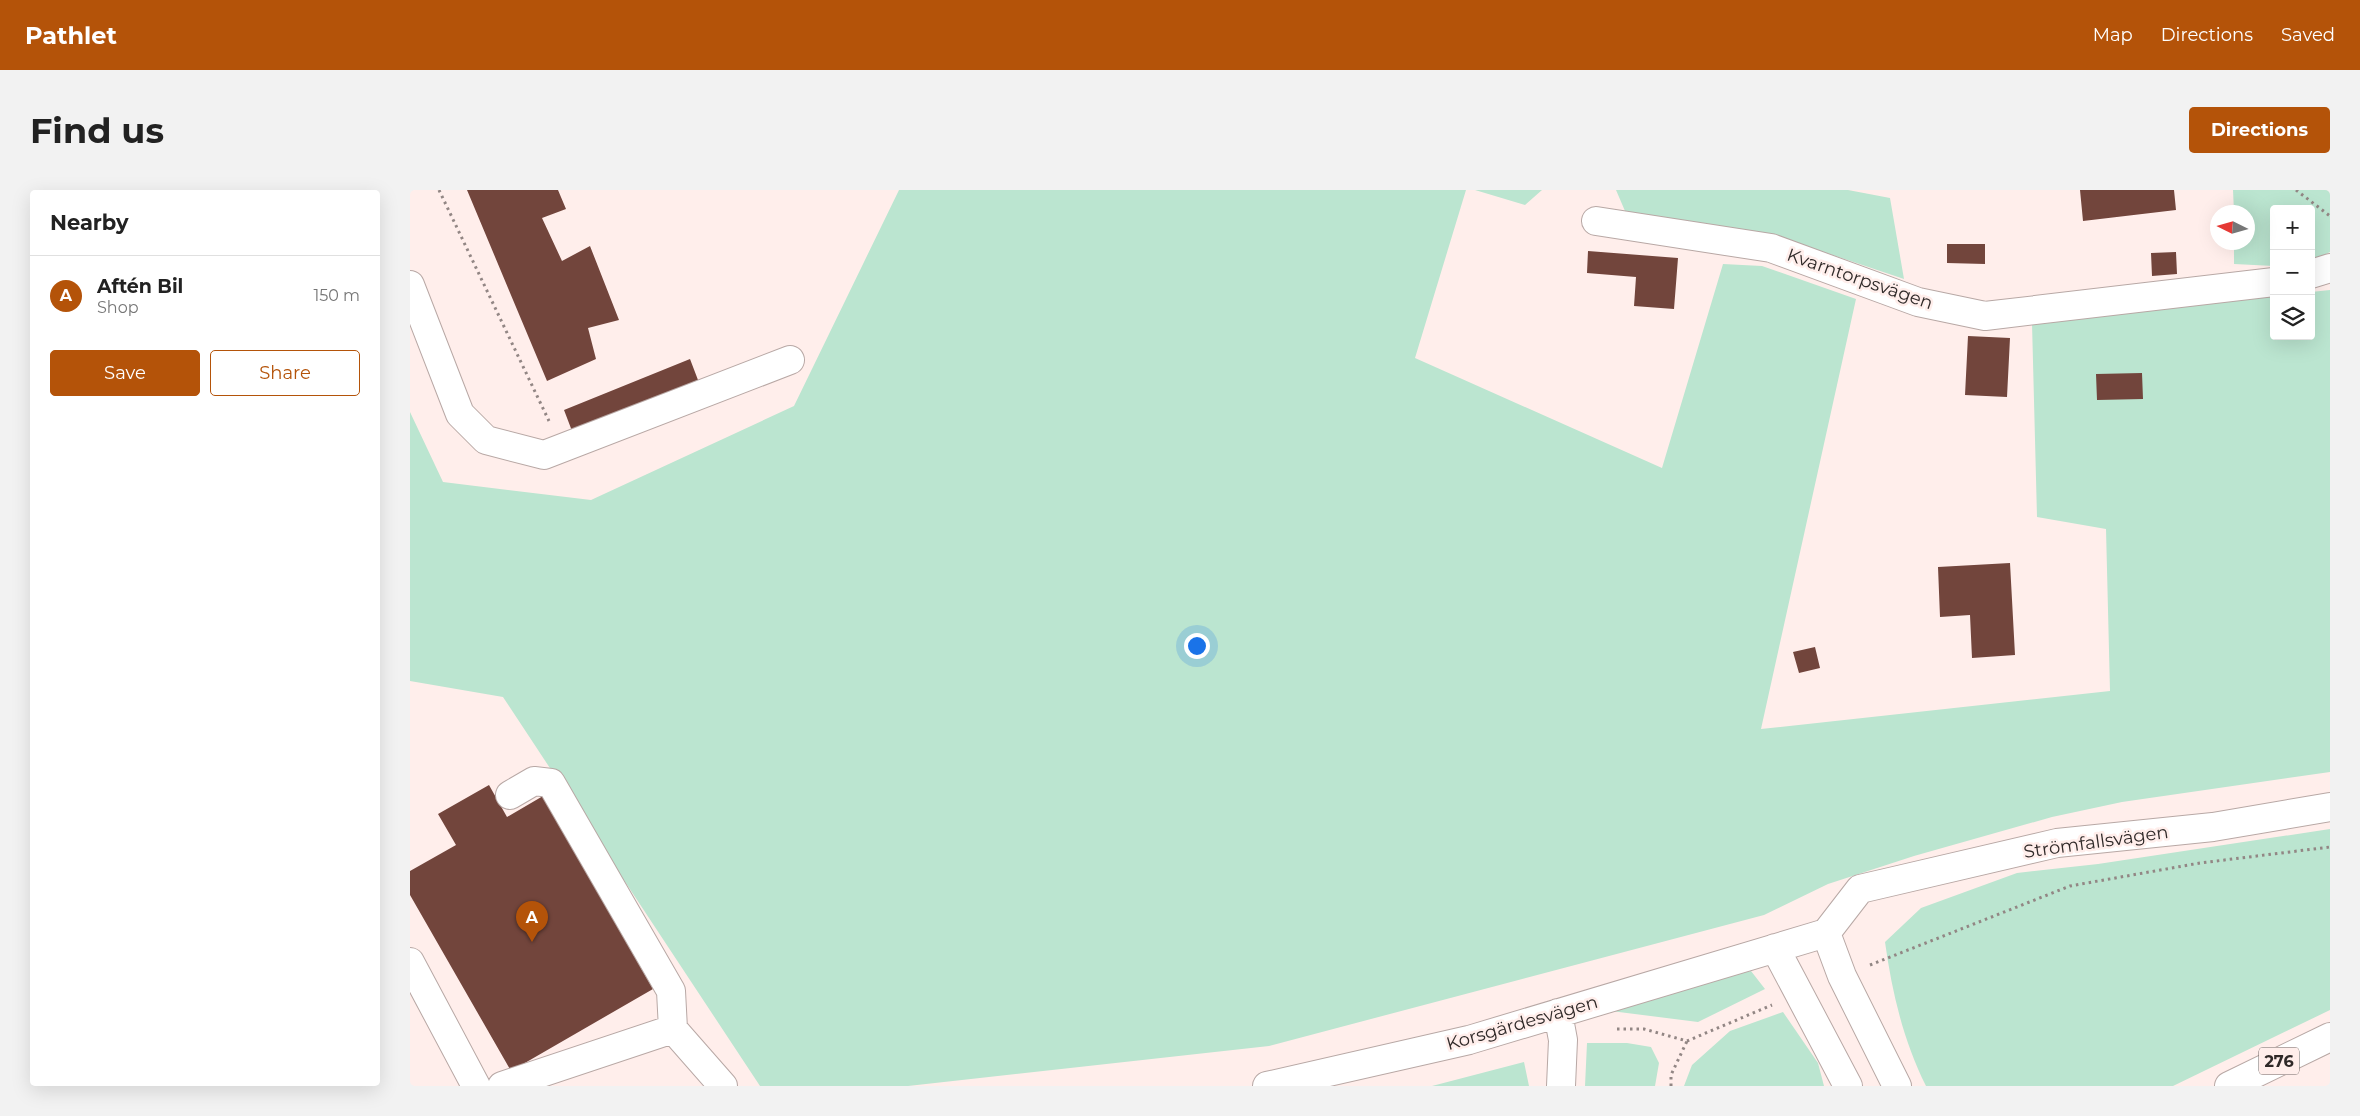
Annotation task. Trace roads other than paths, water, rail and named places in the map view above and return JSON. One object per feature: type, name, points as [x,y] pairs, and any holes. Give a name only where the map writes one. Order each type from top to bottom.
[{"type":"street","name":"Kvarntorpsvägen","points":[[1596,220],[1771,248],[1918,302],[1984,316],[2270,282]]},
{"type":"street","points":[[2315,273],[2330,268]]},
{"type":"street","points":[[410,285],[460,414],[486,440],[544,455],[790,360]]},
{"type":"street","points":[[510,795],[534,780],[551,783],[671,990],[673,1029],[723,1086]]},
{"type":"street","name":"Strömfallsvägen","points":[[1826,932],[1860,889],[2057,843],[2213,826],[2330,807]]},
{"type":"street","points":[[1848,1086],[1775,948],[1826,932],[1842,976],[1898,1086]]},
{"type":"street","name":"Korsgärdesvägen","points":[[1266,1086],[1469,1040],[1775,948]]},
{"type":"street","points":[[410,962],[476,1086]]},
{"type":"street","points":[[1558,1013],[1563,1040],[1561,1086]]},
{"type":"street","points":[[502,1086],[673,1029]]},
{"type":"street","name":"276","points":[[2229,1086],[2330,1037]]},
{"type":"place","name":"Aftén Bil","points":[[532,942]]}]
